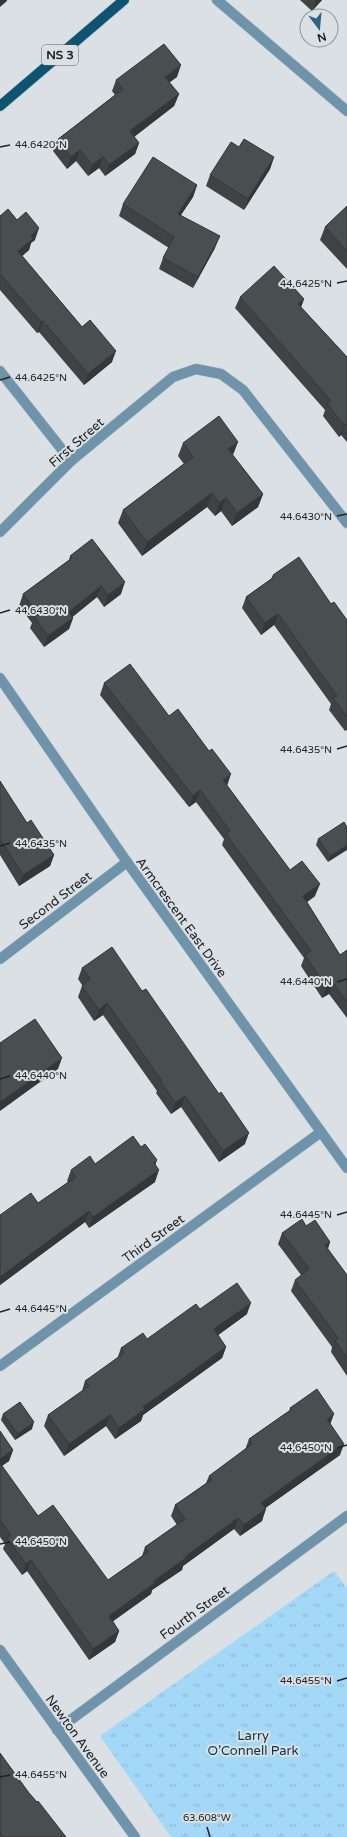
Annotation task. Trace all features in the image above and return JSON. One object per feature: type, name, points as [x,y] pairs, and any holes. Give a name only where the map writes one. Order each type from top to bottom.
[{"type":"main road","name":"NS 3","points":[[0,106],[121,1]]},
{"type":"street","points":[[217,0],[347,111]]},
{"type":"street","name":"First Street","points":[[0,532],[71,461],[173,377],[196,369],[221,374],[243,390],[347,523]]},
{"type":"street","points":[[0,371],[71,461]]},
{"type":"street","name":"Armcrescent East Drive","points":[[0,678],[127,862],[347,1168]]},
{"type":"street","name":"Second Street","points":[[0,959],[127,862]]},
{"type":"street","name":"Third Street","points":[[0,1366],[321,1132]]},
{"type":"street","name":"Fourth Street","points":[[57,1730],[347,1516]]},
{"type":"street","name":"Newton Avenue","points":[[0,1650],[135,1837]]},
{"type":"green space","name":"Larry O’Connell Park","points":[[334,1571],[347,1588],[347,1837],[171,1837],[100,1736]]},
{"type":"building","points":[[164,44],[181,65],[165,77],[179,94],[130,131],[139,143],[109,165],[103,157],[92,165],[80,150],[71,157],[57,140],[123,89],[116,80]]},
{"type":"building","points":[[244,139],[274,157],[248,199],[210,175],[231,142],[239,147]]},
{"type":"building","points":[[153,157],[197,185],[178,214],[220,236],[198,277],[163,258],[174,237],[123,204]]},
{"type":"building","points":[[347,206],[347,251],[325,227]]},
{"type":"building","points":[[8,209],[17,220],[26,212],[39,228],[31,236],[33,239],[18,251],[82,327],[90,320],[116,351],[88,374],[43,321],[41,322],[0,274],[0,216]]},
{"type":"building","points":[[274,266],[304,299],[298,304],[347,357],[347,425],[344,425],[327,404],[331,401],[240,297]]},
{"type":"building","points":[[219,416],[238,442],[228,449],[263,494],[237,513],[226,498],[219,503],[212,493],[147,542],[123,510],[193,457],[183,443]]},
{"type":"building","points":[[92,539],[125,582],[108,595],[101,586],[69,612],[73,618],[48,636],[34,617],[38,614],[23,594],[72,558],[70,556]]},
{"type":"building","points":[[299,557],[331,604],[334,602],[347,620],[347,717],[333,698],[337,696],[278,614],[265,623],[246,597],[274,577],[273,575]]},
{"type":"building","points":[[130,664],[169,716],[178,709],[209,751],[212,749],[231,774],[223,780],[290,870],[302,861],[320,884],[303,896],[340,955],[347,950],[347,1002],[333,983],[326,987],[305,955],[311,951],[226,834],[230,831],[200,790],[193,796],[104,683]]},
{"type":"building","points":[[0,781],[27,823],[31,820],[54,855],[23,875],[0,839]]},
{"type":"building","points":[[344,822],[347,827],[347,845],[330,856],[318,839]]},
{"type":"building","points":[[112,947],[142,991],[146,989],[219,1094],[221,1092],[249,1133],[223,1151],[185,1096],[175,1103],[161,1082],[162,1081],[107,1003],[99,1010],[82,986],[90,979],[82,968]]},
{"type":"building","points":[[35,1019],[62,1058],[0,1102],[0,1043]]},
{"type":"building","points":[[133,1136],[141,1147],[145,1144],[157,1160],[154,1163],[159,1170],[93,1217],[89,1211],[0,1277],[0,1215],[31,1193],[38,1203],[76,1177],[71,1170],[90,1156],[95,1164]]},
{"type":"building","points":[[302,1219],[306,1226],[315,1220],[330,1242],[325,1245],[347,1275],[347,1358],[335,1341],[338,1338],[295,1280],[309,1269],[282,1233]]},
{"type":"building","points":[[237,1283],[251,1303],[214,1329],[226,1347],[143,1407],[145,1409],[119,1428],[110,1415],[69,1444],[48,1415],[89,1386],[85,1381],[124,1353],[121,1348],[143,1333],[147,1339],[196,1304],[200,1309]]},
{"type":"building","points":[[317,1389],[334,1414],[327,1419],[344,1444],[261,1503],[266,1509],[244,1525],[238,1518],[154,1581],[155,1583],[109,1616],[119,1631],[93,1649],[31,1560],[26,1564],[7,1538],[11,1535],[0,1520],[0,1463],[38,1516],[53,1505],[108,1580],[148,1552],[145,1547],[185,1519],[175,1505],[212,1480],[209,1476],[252,1444],[249,1439],[292,1409],[290,1408]]},
{"type":"building","points":[[20,1402],[34,1422],[18,1434],[3,1414]]},
{"type":"building","points":[[0,1431],[13,1450],[0,1459]]},
{"type":"building","points":[[0,1753],[29,1793],[37,1802],[38,1801],[66,1837],[3,1837],[0,1833]]}]
